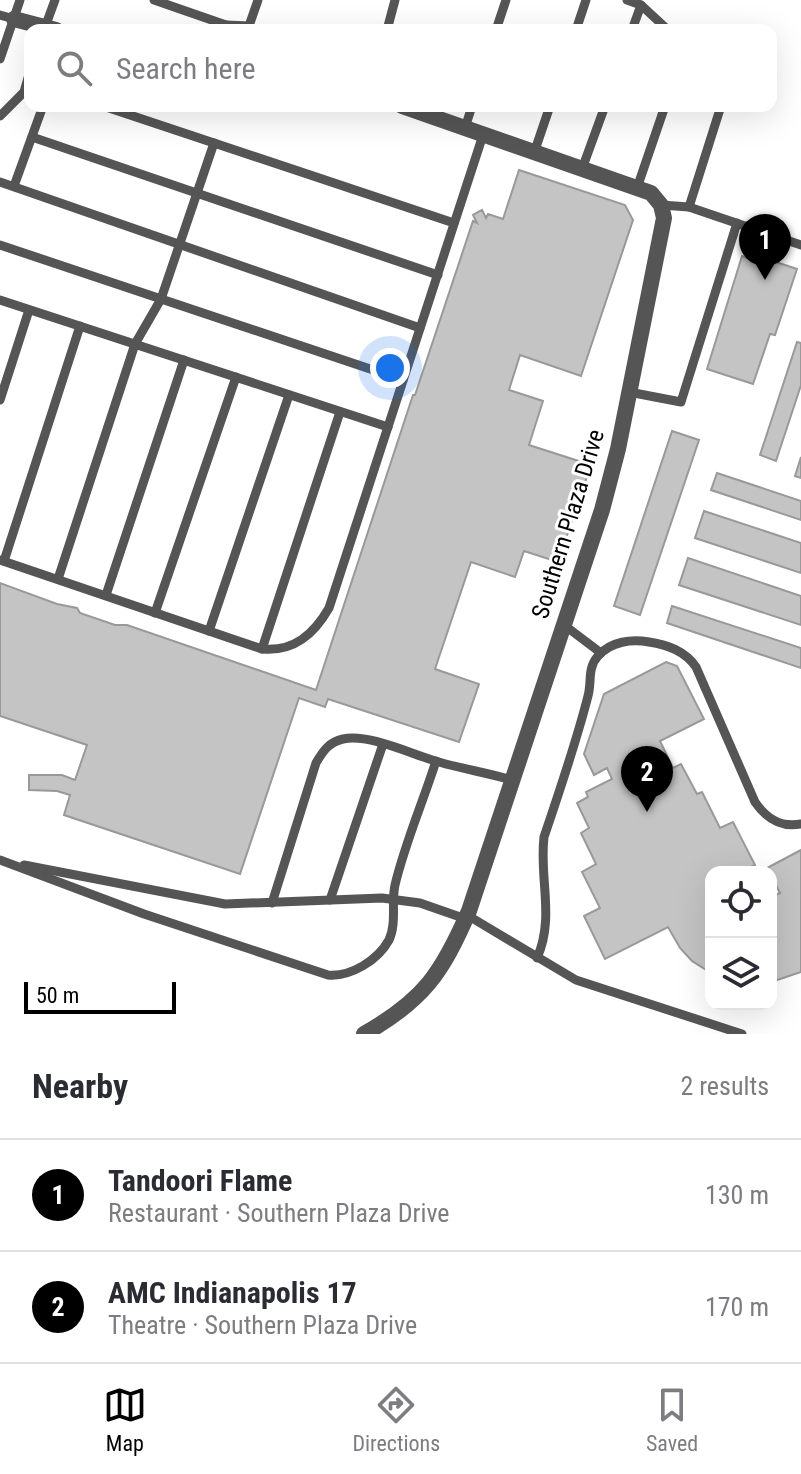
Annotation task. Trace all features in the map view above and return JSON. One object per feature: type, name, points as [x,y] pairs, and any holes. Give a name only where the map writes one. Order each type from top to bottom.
[{"type":"street","points":[[7,17],[32,24]]},
{"type":"street","points":[[419,112],[651,193],[661,205]]},
{"type":"street","name":"Southern Plaza Drive","points":[[364,1034],[393,1018],[427,988],[440,972],[466,917],[602,510],[664,218],[661,205]]},
{"type":"lane","points":[[0,59],[7,17],[20,0]]},
{"type":"lane","points":[[50,24],[55,0]]},
{"type":"lane","points":[[154,0],[216,24]]},
{"type":"lane","points":[[250,24],[258,0]]},
{"type":"lane","points":[[389,24],[395,0]]},
{"type":"lane","points":[[498,24],[506,0]]},
{"type":"lane","points":[[578,24],[586,0]]},
{"type":"lane","points":[[627,0],[641,5],[662,24]]},
{"type":"lane","points":[[634,24],[641,5]]},
{"type":"lane","points":[[0,116],[24,92]]},
{"type":"lane","points":[[14,186],[41,112]]},
{"type":"lane","points":[[121,112],[454,223]]},
{"type":"lane","points":[[465,128],[470,112]]},
{"type":"lane","points":[[534,153],[548,112]]},
{"type":"lane","points":[[582,169],[603,112]]},
{"type":"lane","points":[[637,188],[663,112]]},
{"type":"lane","points":[[689,207],[719,112]]},
{"type":"lane","points":[[80,326],[2,560],[262,649],[277,651],[306,638],[320,624],[329,608],[483,135]]},
{"type":"lane","points":[[32,137],[438,275]]},
{"type":"lane","points":[[58,579],[135,344],[161,299],[214,143]]},
{"type":"lane","points":[[0,182],[420,328]]},
{"type":"lane","points":[[661,205],[689,207],[801,245]]},
{"type":"lane","points":[[629,392],[681,402],[737,223]]},
{"type":"lane","points":[[0,245],[403,380]]},
{"type":"lane","points":[[0,300],[388,427]]},
{"type":"lane","points":[[0,400],[29,310]]},
{"type":"lane","points":[[106,595],[184,360]]},
{"type":"lane","points":[[155,613],[236,377]]},
{"type":"lane","points":[[209,631],[289,395]]},
{"type":"lane","points":[[262,649],[340,412]]},
{"type":"lane","points":[[564,625],[601,653]]},
{"type":"lane","points":[[537,958],[543,945],[547,918],[542,852],[544,837],[588,698],[591,667],[601,653],[619,643],[637,640],[678,650],[690,657],[764,816],[791,826],[801,824]]},
{"type":"lane","points":[[272,903],[316,763],[323,750],[344,738],[360,738],[512,780]]},
{"type":"lane","points":[[330,900],[383,744]]},
{"type":"lane","points":[[0,860],[144,914],[328,975],[348,975],[383,948],[393,928],[392,899],[436,761]]},
{"type":"lane","points":[[0,860],[225,904],[392,899],[420,903],[466,917],[576,980],[742,1034]]},
{"type":"building","points":[[519,170],[625,205],[633,220],[581,376],[520,355],[509,390],[543,401],[529,445],[591,465],[558,562],[524,551],[515,577],[471,562],[435,669],[479,684],[459,742],[328,699],[325,707],[299,698],[240,874],[64,815],[70,795],[29,790],[29,775],[62,775],[75,780],[87,745],[0,716],[0,583],[77,608],[80,613],[115,625],[127,625],[316,690],[473,221],[477,223],[473,215],[482,210],[486,218],[488,214],[503,219]]},
{"type":"building","points":[[761,253],[771,256],[770,260],[797,269],[775,335],[770,334],[753,384],[707,369],[742,256],[758,261]]},
{"type":"building","points":[[797,342],[801,343],[801,385],[776,461],[760,455]]},
{"type":"building","points":[[672,431],[699,440],[640,615],[614,606]]},
{"type":"building","points":[[801,457],[801,478],[795,476]]},
{"type":"building","points":[[717,473],[801,501],[801,520],[711,490]]},
{"type":"building","points":[[704,511],[801,543],[801,573],[695,538]]},
{"type":"building","points":[[688,558],[801,596],[801,625],[679,585]]},
{"type":"building","points":[[672,606],[801,648],[801,668],[667,623]]},
{"type":"building","points":[[666,662],[677,666],[704,719],[660,741],[673,768],[681,764],[697,794],[702,792],[720,828],[733,822],[755,865],[705,866],[705,969],[680,948],[668,927],[605,959],[584,916],[600,908],[582,872],[596,864],[581,833],[589,828],[577,803],[588,797],[586,792],[612,779],[607,768],[594,775],[584,754],[604,694]]},
{"type":"building","points":[[801,850],[801,972],[777,980],[777,894],[780,893],[777,866],[771,866]]},
{"type":"place","name":"Tandoori Flame","points":[[765,280]]},
{"type":"place","name":"AMC Indianapolis 17","points":[[647,812]]}]
